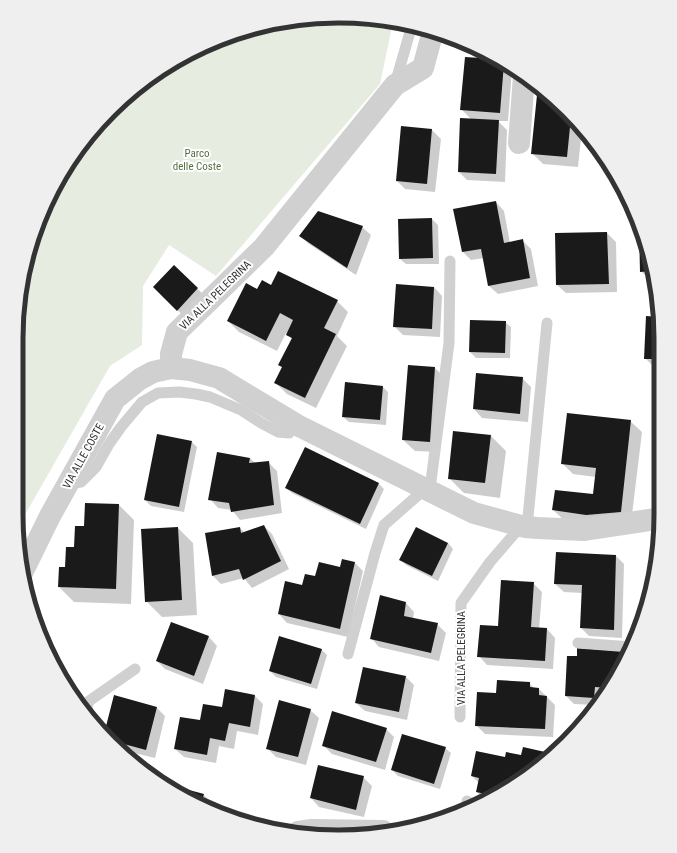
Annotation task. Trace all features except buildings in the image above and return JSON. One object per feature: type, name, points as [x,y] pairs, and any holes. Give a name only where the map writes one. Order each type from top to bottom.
[{"type":"street","name":"VIA ALLA PELEGRINA","points":[[171,368],[171,354],[178,332],[264,247],[394,85],[423,68],[431,37]]},
{"type":"street","points":[[519,143],[523,83]]},
{"type":"street","points":[[171,368],[190,370],[219,378],[296,425],[474,513],[526,527],[583,530],[654,519]]},
{"type":"street","name":"VIA ALLE COSTE","points":[[27,563],[50,516],[115,399],[140,379],[153,372],[171,368]]},
{"type":"lane","name":"VIA ALLA PELEGRINA","points":[[394,85],[410,32]]},
{"type":"lane","points":[[348,654],[384,525],[426,489],[431,481],[449,343],[450,261]]},
{"type":"lane","points":[[526,527],[547,323]]},
{"type":"lane","points":[[68,484],[81,482],[96,467],[121,427],[142,402],[158,393],[179,392],[210,397],[241,410],[278,432],[289,433],[296,425]]},
{"type":"lane","name":"VIA ALLA PELEGRINA","points":[[460,718],[461,603],[490,562],[515,533],[526,527]]},
{"type":"lane","points":[[578,643],[625,647]]},
{"type":"lane","points":[[87,706],[89,701],[135,669]]},
{"type":"green space","name":"Parco delle Coste","points":[[338,23],[392,28],[380,84],[216,276],[169,245],[143,286],[142,345],[110,366],[23,518],[23,338],[29,277],[47,218],[65,181],[88,146],[115,115],[146,88],[181,65],[218,47],[257,34],[297,26]]}]
